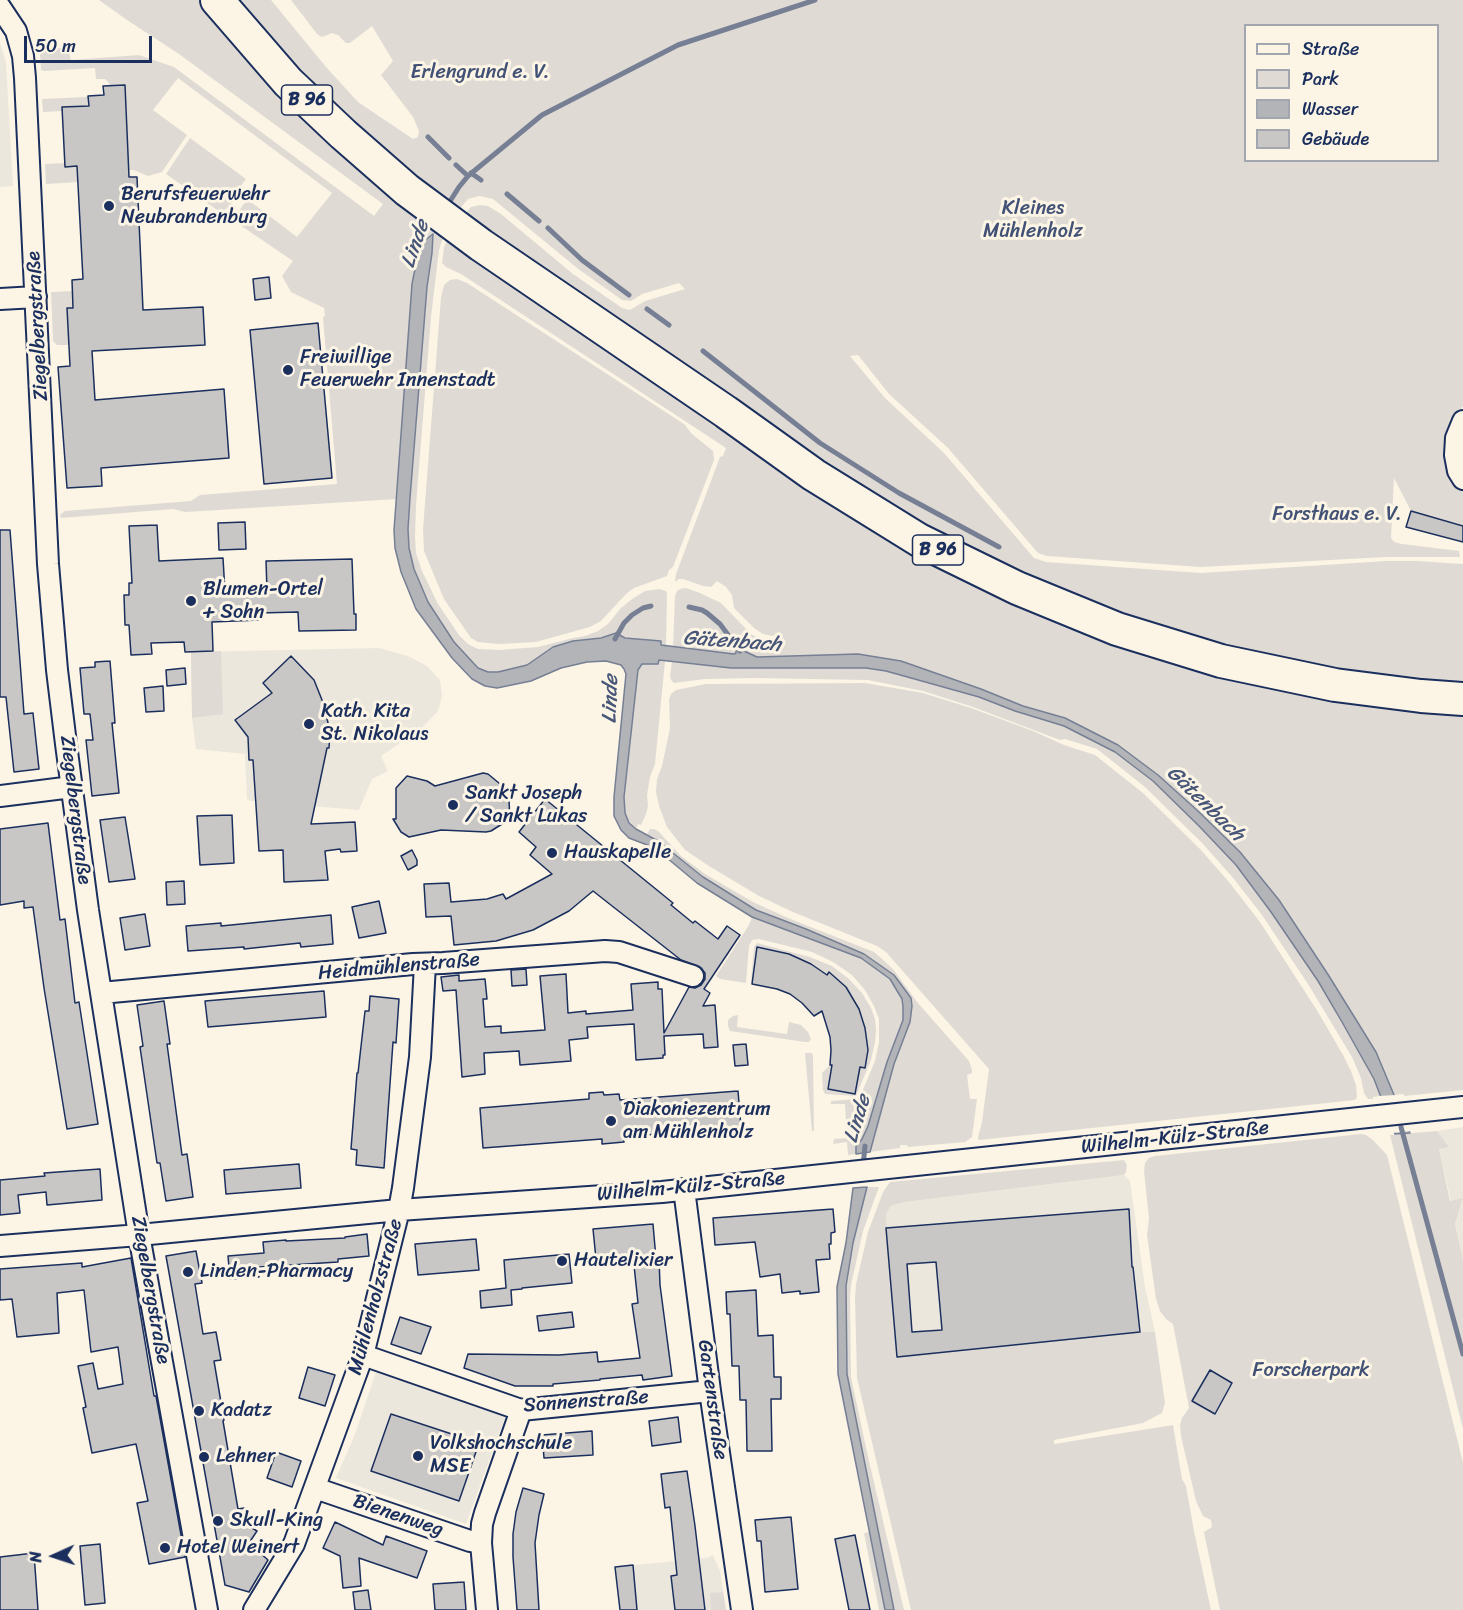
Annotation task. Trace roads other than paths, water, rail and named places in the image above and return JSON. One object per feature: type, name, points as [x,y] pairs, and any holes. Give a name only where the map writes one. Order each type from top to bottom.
[{"type":"main road","name":"B 96","points":[[217,0],[288,82],[343,135],[407,190],[481,245],[726,412],[814,475],[919,540],[1017,588],[1117,628],[1221,661],[1335,684],[1421,696],[1463,699]]},
{"type":"street","name":"Ziegelbergstraße","points":[[0,7],[16,31],[23,56],[48,564],[57,670],[72,787],[100,993],[139,1235],[207,1610]]},
{"type":"street","points":[[0,299],[36,297]]},
{"type":"street","points":[[1463,421],[1456,438],[1455,455],[1458,471],[1463,479]]},
{"type":"street","points":[[0,796],[72,787]]},
{"type":"street","name":"Heidmühlenstraße","points":[[100,993],[413,964],[605,951],[619,952],[693,975]]},
{"type":"street","name":"Mühlenholzstraße","points":[[254,1610],[294,1544],[363,1355],[399,1210],[420,1057],[425,964]]},
{"type":"street","name":"Wilhelm-Külz-Straße","points":[[0,1246],[399,1210],[684,1189],[1463,1107]]},
{"type":"street","name":"Gartenstraße","points":[[684,1189],[710,1391],[742,1610]]},
{"type":"street","name":"Sonnenstraße","points":[[363,1355],[521,1410],[710,1391]]},
{"type":"street","points":[[488,1610],[481,1543],[482,1524],[521,1410]]},
{"type":"street","name":"Bienenweg","points":[[315,1488],[481,1543]]},
{"type":"water","points":[[433,234],[410,498],[409,548],[414,569],[428,602],[454,642],[478,668],[488,672],[498,672],[527,665],[553,647],[616,633],[625,638],[661,641],[661,645],[734,654],[736,646],[739,646],[757,657],[858,654],[901,661],[1023,706],[1065,718],[1118,745],[1158,775],[1240,852],[1279,900],[1376,1052],[1410,1133],[1395,1134],[1374,1079],[1318,981],[1236,865],[1153,781],[1115,752],[1064,726],[979,697],[886,671],[866,668],[731,668],[659,660],[658,664],[642,664],[638,670],[624,797],[625,813],[629,823],[658,841],[703,877],[756,910],[864,954],[894,975],[911,998],[910,1022],[894,1064],[870,1152],[856,1154],[856,1146],[868,1126],[887,1062],[903,1020],[902,999],[890,979],[861,958],[752,917],[697,883],[655,848],[629,838],[621,830],[614,816],[614,797],[626,674],[621,665],[606,661],[587,662],[561,668],[531,681],[497,688],[485,686],[472,679],[452,658],[416,609],[401,572],[395,548],[394,530],[412,284],[420,244]]},
{"type":"water","points":[[867,1187],[853,1243],[846,1286],[847,1374],[894,1610],[885,1610],[838,1374],[837,1287],[846,1243],[853,1188]]},
{"type":"waterway","name":"Linde","points":[[447,206],[468,176],[542,115],[678,45],[815,0]]},
{"type":"waterway","points":[[428,137],[449,158]]},
{"type":"waterway","points":[[456,165],[468,176]]},
{"type":"waterway","points":[[471,173],[481,180]]},
{"type":"waterway","points":[[507,194],[539,221]]},
{"type":"waterway","points":[[548,228],[582,260],[629,295]]},
{"type":"waterway","points":[[647,309],[669,325]]},
{"type":"waterway","points":[[703,351],[820,443],[899,493],[999,547]]},
{"type":"waterway","points":[[615,639],[624,623],[632,615],[651,606]]},
{"type":"waterway","points":[[689,607],[702,610],[720,624],[740,651]]},
{"type":"waterway","name":"Gätenbach","points":[[1401,1127],[1463,1354]]},
{"type":"waterway","name":"Linde","points":[[863,1167],[865,1146]]},
{"type":"place","name":"Berufsfeuerwehr Neubrandenburg","points":[[109,206]]},
{"type":"place","name":"Freiwillige Feuerwehr Innenstadt","points":[[288,370]]},
{"type":"place","name":"Blumen-Ortel + Sohn","points":[[191,601]]},
{"type":"place","name":"Kath. Kita St. Nikolaus","points":[[309,724]]},
{"type":"place","name":"Sankt Joseph / Sankt Lukas","points":[[453,805]]},
{"type":"place","name":"Hauskapelle","points":[[552,853]]},
{"type":"place","name":"Diakoniezentrum am Mühlenholz","points":[[611,1121]]},
{"type":"place","name":"Hautelixier","points":[[562,1261]]},
{"type":"place","name":"Linden-Pharmacy","points":[[188,1272]]},
{"type":"place","name":"Kadatz","points":[[199,1411]]},
{"type":"place","name":"Volkshochschule MSE","points":[[418,1456]]},
{"type":"place","name":"Lehner","points":[[204,1457]]},
{"type":"place","name":"Skull-King","points":[[218,1521]]},
{"type":"place","name":"Hotel Weinert","points":[[165,1548]]},
{"type":"park label","name":"Erlengrund e. V.","points":[[480,73]]},
{"type":"park label","name":"Kleines Mühlenholz","points":[[1033,220]]},
{"type":"park label","name":"Forsthaus e. V.","points":[[1337,515]]},
{"type":"park label","name":"Forscherpark","points":[[1311,1371]]}]
